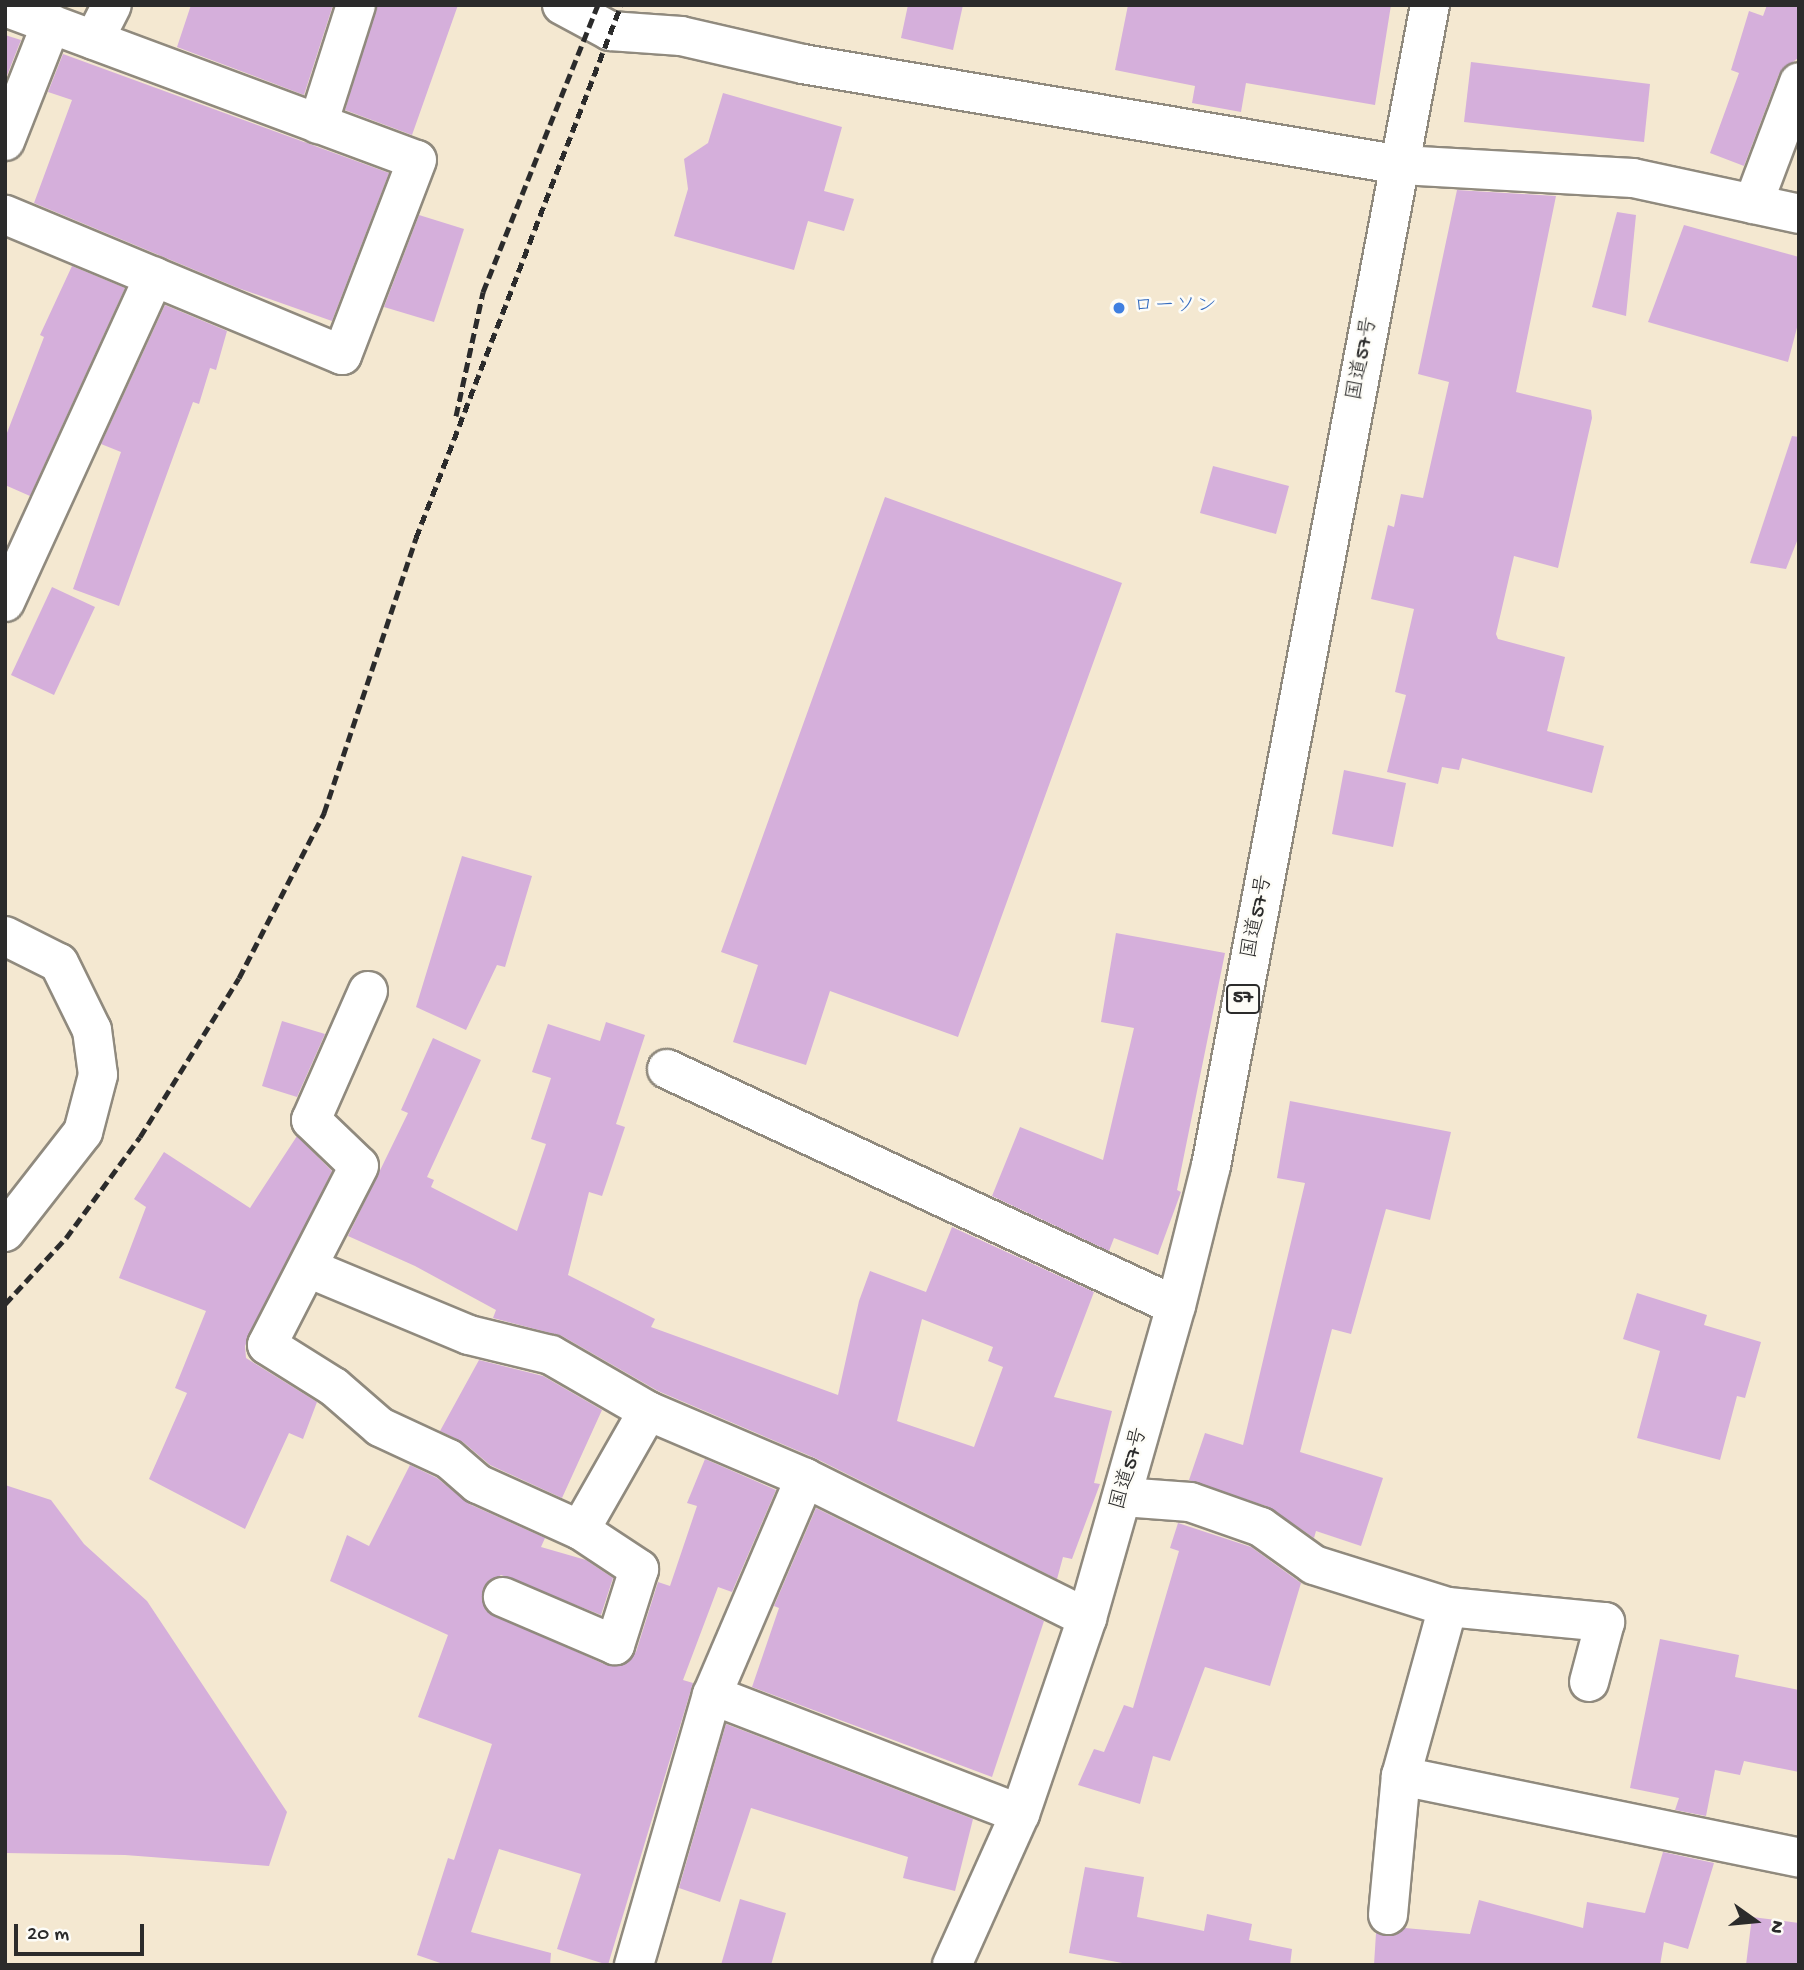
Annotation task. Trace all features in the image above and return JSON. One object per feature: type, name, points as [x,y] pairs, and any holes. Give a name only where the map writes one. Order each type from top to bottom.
[{"type":"main road","points":[[94,40],[112,5]]},
{"type":"main road","points":[[318,124],[356,5]]},
{"type":"main road","points":[[562,5],[610,31],[688,21],[803,64],[1401,165],[1633,178],[1799,214]]},
{"type":"main road","name":"国道57号","points":[[952,1965],[1020,1814],[1087,1618],[1176,1306],[1213,1153],[1430,5]]},
{"type":"main road","points":[[5,7],[417,160],[342,355],[5,215]]},
{"type":"main road","points":[[5,141],[51,24]]},
{"type":"main road","points":[[1753,204],[1797,94]]},
{"type":"main road","points":[[5,602],[154,277]]},
{"type":"main road","points":[[5,936],[59,963],[92,1030],[98,1075],[83,1132],[5,1232]]},
{"type":"main road","points":[[368,991],[311,1120],[359,1166],[267,1345],[334,1387],[380,1427],[449,1459],[478,1484],[580,1530],[639,1569],[615,1645],[503,1597]]},
{"type":"main road","points":[[667,1069],[1176,1306]]},
{"type":"main road","points":[[308,1268],[469,1335],[551,1355],[648,1411],[805,1478],[1087,1618]]},
{"type":"main road","points":[[580,1530],[648,1411]]},
{"type":"main road","points":[[634,1965],[712,1695],[805,1478]]},
{"type":"main road","points":[[1123,1497],[1190,1502],[1261,1527],[1314,1565],[1448,1607],[1605,1622],[1588,1682]]},
{"type":"main road","points":[[1388,1915],[1401,1776],[1448,1607]]},
{"type":"main road","points":[[712,1695],[1020,1814]]},
{"type":"main road","points":[[1401,1776],[1799,1858]]},
{"type":"building","points":[[191,5],[333,5],[304,95],[177,47]]},
{"type":"building","points":[[377,5],[458,5],[412,135],[345,110]]},
{"type":"building","points":[[908,5],[963,5],[953,50],[901,38]]},
{"type":"building","points":[[1128,5],[1391,5],[1375,105],[1246,83],[1241,112],[1192,103],[1195,86],[1115,70]]},
{"type":"building","points":[[1767,5],[1799,5],[1799,57],[1779,74],[1744,166],[1710,153],[1739,73],[1731,70],[1749,11],[1763,16]]},
{"type":"building","points":[[5,35],[21,40],[6,78],[5,78]]},
{"type":"building","points":[[63,54],[389,173],[332,321],[238,288],[34,203],[72,100],[48,92]]},
{"type":"building","points":[[1471,62],[1650,84],[1644,142],[1464,122]]},
{"type":"building","points":[[723,93],[842,127],[824,191],[854,199],[844,231],[808,221],[794,270],[674,236],[688,189],[684,159],[708,143]]},
{"type":"building","points":[[1457,190],[1556,196],[1516,392],[1591,410],[1592,418],[1558,568],[1514,556],[1496,634],[1498,639],[1565,657],[1547,731],[1604,746],[1592,793],[1462,758],[1459,770],[1442,767],[1438,784],[1387,772],[1406,695],[1395,692],[1414,609],[1371,599],[1388,525],[1394,527],[1401,494],[1423,498],[1449,382],[1418,374]]},
{"type":"building","points":[[1617,212],[1636,215],[1626,316],[1592,307]]},
{"type":"building","points":[[419,215],[464,229],[434,322],[384,307]]},
{"type":"building","points":[[1684,225],[1799,257],[1799,320],[1788,362],[1648,322]]},
{"type":"building","points":[[72,266],[125,288],[30,496],[5,485],[5,438],[44,337],[40,335]]},
{"type":"building","points":[[165,305],[227,331],[216,370],[210,368],[199,404],[193,402],[119,606],[73,589],[121,452],[101,444]]},
{"type":"building","points":[[1792,436],[1799,437],[1799,536],[1786,569],[1750,563]]},
{"type":"building","points":[[1213,466],[1289,486],[1276,534],[1200,513]]},
{"type":"building","points":[[885,497],[1122,583],[958,1037],[830,991],[806,1065],[733,1042],[758,965],[721,952]]},
{"type":"building","points":[[52,587],[95,607],[54,695],[11,675]]},
{"type":"building","points":[[1344,770],[1406,783],[1393,847],[1332,834]]},
{"type":"building","points":[[462,856],[532,876],[505,967],[497,965],[466,1030],[416,1007]]},
{"type":"building","points":[[1116,933],[1225,953],[1177,1190],[1181,1192],[1158,1255],[1114,1238],[1109,1251],[992,1196],[1020,1127],[1103,1160],[1134,1028],[1101,1022]]},
{"type":"building","points":[[282,1021],[325,1034],[297,1097],[262,1086]]},
{"type":"building","points":[[606,1022],[645,1035],[616,1124],[625,1127],[602,1196],[589,1192],[568,1275],[655,1319],[651,1327],[838,1395],[859,1301],[870,1271],[926,1292],[952,1227],[1094,1292],[1054,1397],[1112,1411],[1094,1483],[1100,1484],[1072,1559],[1063,1557],[1057,1579],[815,1458],[658,1391],[562,1336],[493,1318],[496,1310],[415,1266],[348,1236],[408,1113],[401,1110],[433,1038],[481,1060],[427,1177],[434,1180],[431,1187],[517,1231],[546,1144],[531,1139],[551,1078],[532,1072],[548,1024],[600,1041]],"holes":[[[922,1319],[993,1347],[988,1361],[1003,1367],[974,1447],[897,1421]]]},
{"type":"building","points":[[1290,1101],[1451,1132],[1430,1220],[1386,1209],[1351,1334],[1332,1329],[1300,1452],[1383,1478],[1361,1546],[1316,1531],[1314,1538],[1269,1507],[1189,1480],[1205,1433],[1243,1445],[1305,1183],[1277,1178]]},
{"type":"building","points":[[297,1136],[332,1171],[245,1346],[246,1358],[317,1402],[303,1439],[289,1433],[245,1529],[149,1479],[187,1393],[175,1388],[206,1311],[119,1278],[146,1207],[134,1199],[164,1152],[250,1208]]},
{"type":"building","points":[[1637,1293],[1707,1315],[1704,1325],[1761,1342],[1745,1398],[1737,1396],[1720,1460],[1637,1438],[1660,1351],[1623,1339]]},
{"type":"building","points":[[479,1360],[543,1376],[602,1410],[562,1498],[490,1465],[463,1442],[440,1431]]},
{"type":"building","points":[[705,1459],[776,1490],[732,1592],[718,1587],[683,1680],[693,1683],[608,1965],[557,1949],[581,1874],[499,1849],[471,1932],[551,1953],[550,1965],[446,1965],[417,1955],[448,1858],[454,1860],[492,1744],[418,1717],[448,1635],[330,1581],[347,1535],[369,1546],[410,1465],[437,1478],[469,1504],[545,1538],[541,1547],[586,1560],[613,1578],[601,1615],[501,1575],[483,1589],[486,1611],[606,1665],[619,1666],[636,1652],[658,1582],[670,1586],[697,1506],[687,1503]]},
{"type":"building","points":[[5,1485],[51,1500],[84,1544],[147,1601],[287,1812],[269,1866],[125,1855],[5,1853]]},
{"type":"building","points":[[816,1508],[1044,1621],[992,1777],[752,1687],[779,1608],[774,1606]]},
{"type":"building","points":[[1178,1523],[1251,1547],[1301,1583],[1270,1686],[1205,1667],[1170,1761],[1153,1756],[1140,1804],[1078,1785],[1094,1749],[1104,1752],[1124,1705],[1133,1708],[1179,1551],[1170,1548]]},
{"type":"building","points":[[1660,1639],[1739,1655],[1735,1677],[1799,1690],[1799,1772],[1744,1761],[1740,1775],[1715,1770],[1706,1816],[1675,1810],[1679,1798],[1630,1788]]},
{"type":"building","points":[[726,1724],[973,1819],[955,1891],[903,1878],[908,1857],[751,1808],[720,1902],[679,1888]]},
{"type":"building","points":[[1663,1852],[1714,1863],[1688,1949],[1664,1942],[1660,1965],[1374,1965],[1376,1933],[1396,1935],[1405,1928],[1470,1934],[1479,1900],[1583,1928],[1587,1902],[1645,1913]]},
{"type":"building","points":[[1085,1867],[1144,1877],[1137,1917],[1204,1931],[1207,1914],[1252,1924],[1249,1940],[1292,1949],[1290,1965],[1133,1965],[1069,1953]]},
{"type":"building","points":[[740,1899],[786,1913],[771,1965],[721,1965]]},
{"type":"building","points":[[1752,1917],[1799,1923],[1799,1965],[1746,1965]]},
{"type":"railway","points":[[456,416],[483,292],[598,5]]},
{"type":"railway","points":[[5,1304],[66,1238],[140,1137],[239,978],[324,813],[416,538],[621,5]]},
{"type":"place","name":"ローソン","points":[[1119,308]]}]
